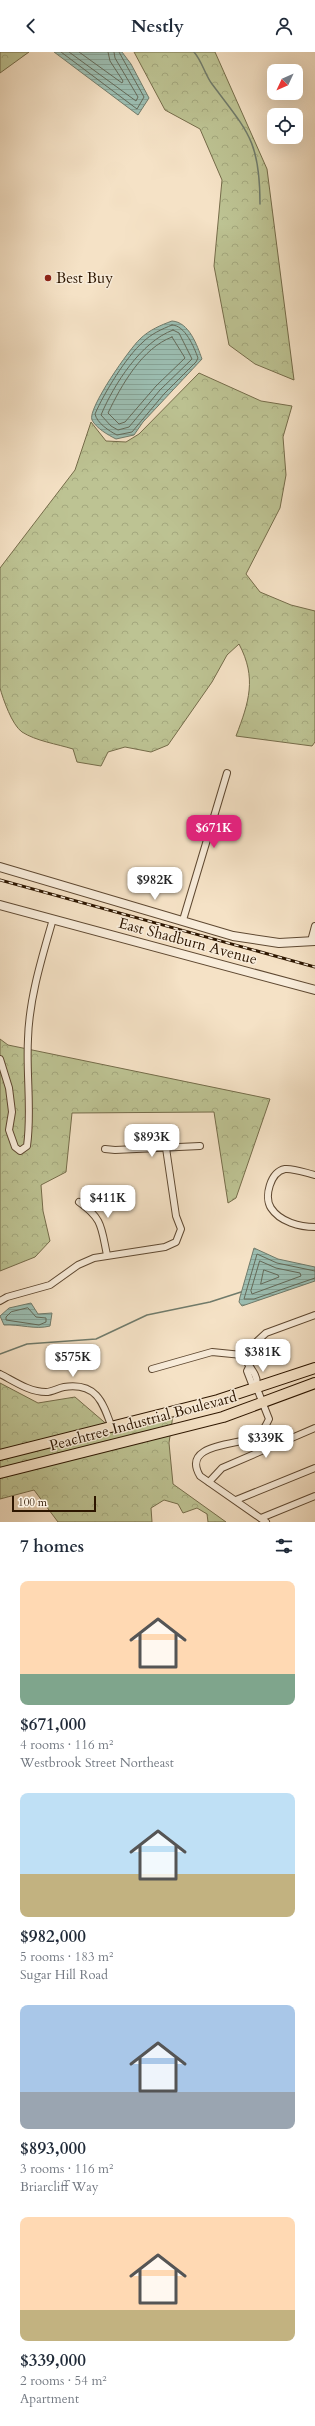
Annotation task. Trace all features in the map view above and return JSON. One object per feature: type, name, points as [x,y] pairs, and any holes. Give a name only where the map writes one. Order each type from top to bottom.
[{"type":"main road","name":"Peachtree Industrial Boulevard","points":[[0,1455],[112,1428],[256,1387],[315,1368]]},
{"type":"main road","name":"Peachtree Industrial Boulevard","points":[[0,1473],[223,1417],[315,1383]]},
{"type":"street","points":[[184,920],[227,773]]},
{"type":"street","points":[[0,867],[245,938],[279,943],[313,941],[315,926]]},
{"type":"street","name":"East Shadburn Avenue","points":[[0,905],[315,990]]},
{"type":"street","points":[[0,1059],[9,1088],[12,1112],[9,1130],[15,1147],[20,1151],[27,1146],[30,1128],[28,1039],[30,1014],[53,919]]},
{"type":"street","points":[[105,1149],[115,1150],[200,1146]]},
{"type":"street","points":[[0,1301],[7,1297],[50,1285],[78,1265],[107,1255],[166,1247],[176,1242],[180,1236],[181,1229],[176,1216],[166,1148]]},
{"type":"street","points":[[315,1175],[286,1169],[278,1172],[272,1179],[268,1199],[271,1209],[288,1221],[298,1226],[315,1228]]},
{"type":"street","points":[[79,1202],[95,1214],[100,1224],[107,1255]]},
{"type":"street","points":[[152,1369],[212,1352],[242,1355],[266,1333],[315,1315]]},
{"type":"street","points":[[242,1355],[249,1367],[252,1369],[257,1382],[256,1387],[269,1419],[264,1430],[253,1438],[212,1448],[202,1454],[196,1462],[196,1470],[200,1476],[264,1520],[315,1496]]},
{"type":"street","points":[[0,1374],[32,1390],[47,1392],[63,1387],[78,1386],[91,1390],[102,1402],[112,1428]]},
{"type":"street","points":[[209,1482],[222,1468],[315,1428]]},
{"type":"street","points":[[236,1500],[315,1468]]},
{"type":"green space","points":[[0,52],[29,52],[0,73]]},
{"type":"green space","points":[[134,52],[215,52],[267,169],[294,380],[255,364],[229,345],[214,266],[222,180],[200,129],[165,110]]},
{"type":"green space","points":[[199,373],[261,401],[292,406],[283,437],[286,475],[280,508],[246,574],[260,592],[291,605],[315,611],[315,742],[312,746],[236,736],[249,690],[248,668],[245,656],[239,644],[227,655],[212,682],[168,745],[151,752],[125,747],[108,752],[101,766],[77,762],[73,749],[40,740],[22,732],[18,729],[11,718],[0,688],[0,568],[75,470],[91,422],[106,441],[126,442],[139,434]]},
{"type":"green space","points":[[0,1039],[8,1045],[270,1099],[236,1198],[228,1203],[214,1112],[72,1113],[66,1172],[41,1185],[43,1211],[50,1241],[35,1257],[0,1271]]},
{"type":"green space","points":[[0,1383],[38,1403],[75,1397],[117,1433],[174,1408],[169,1443],[173,1484],[226,1522],[208,1522],[207,1514],[197,1508],[183,1513],[178,1504],[164,1500],[151,1508],[152,1522],[58,1522],[34,1490],[0,1499]]},
{"type":"water","points":[[54,52],[122,52],[131,64],[149,98],[138,115]]},
{"type":"water","points":[[172,321],[183,325],[192,335],[202,359],[143,422],[134,435],[116,439],[99,428],[92,420],[92,414],[96,404],[110,379],[140,339],[151,330]]},
{"type":"water","points":[[254,1248],[278,1259],[315,1267],[315,1281],[242,1306],[239,1302],[240,1297]]},
{"type":"water","points":[[31,1303],[38,1314],[52,1313],[50,1326],[33,1327],[4,1325],[0,1316],[9,1308]]},
{"type":"waterway","points":[[194,52],[210,80],[235,114],[250,138],[258,165],[260,204]]},
{"type":"waterway","points":[[0,1354],[27,1344],[96,1339],[147,1315],[210,1302],[241,1292]]},
{"type":"railway","points":[[0,880],[315,967]]},
{"type":"place","name":"Best Buy","points":[[48,278]]}]
